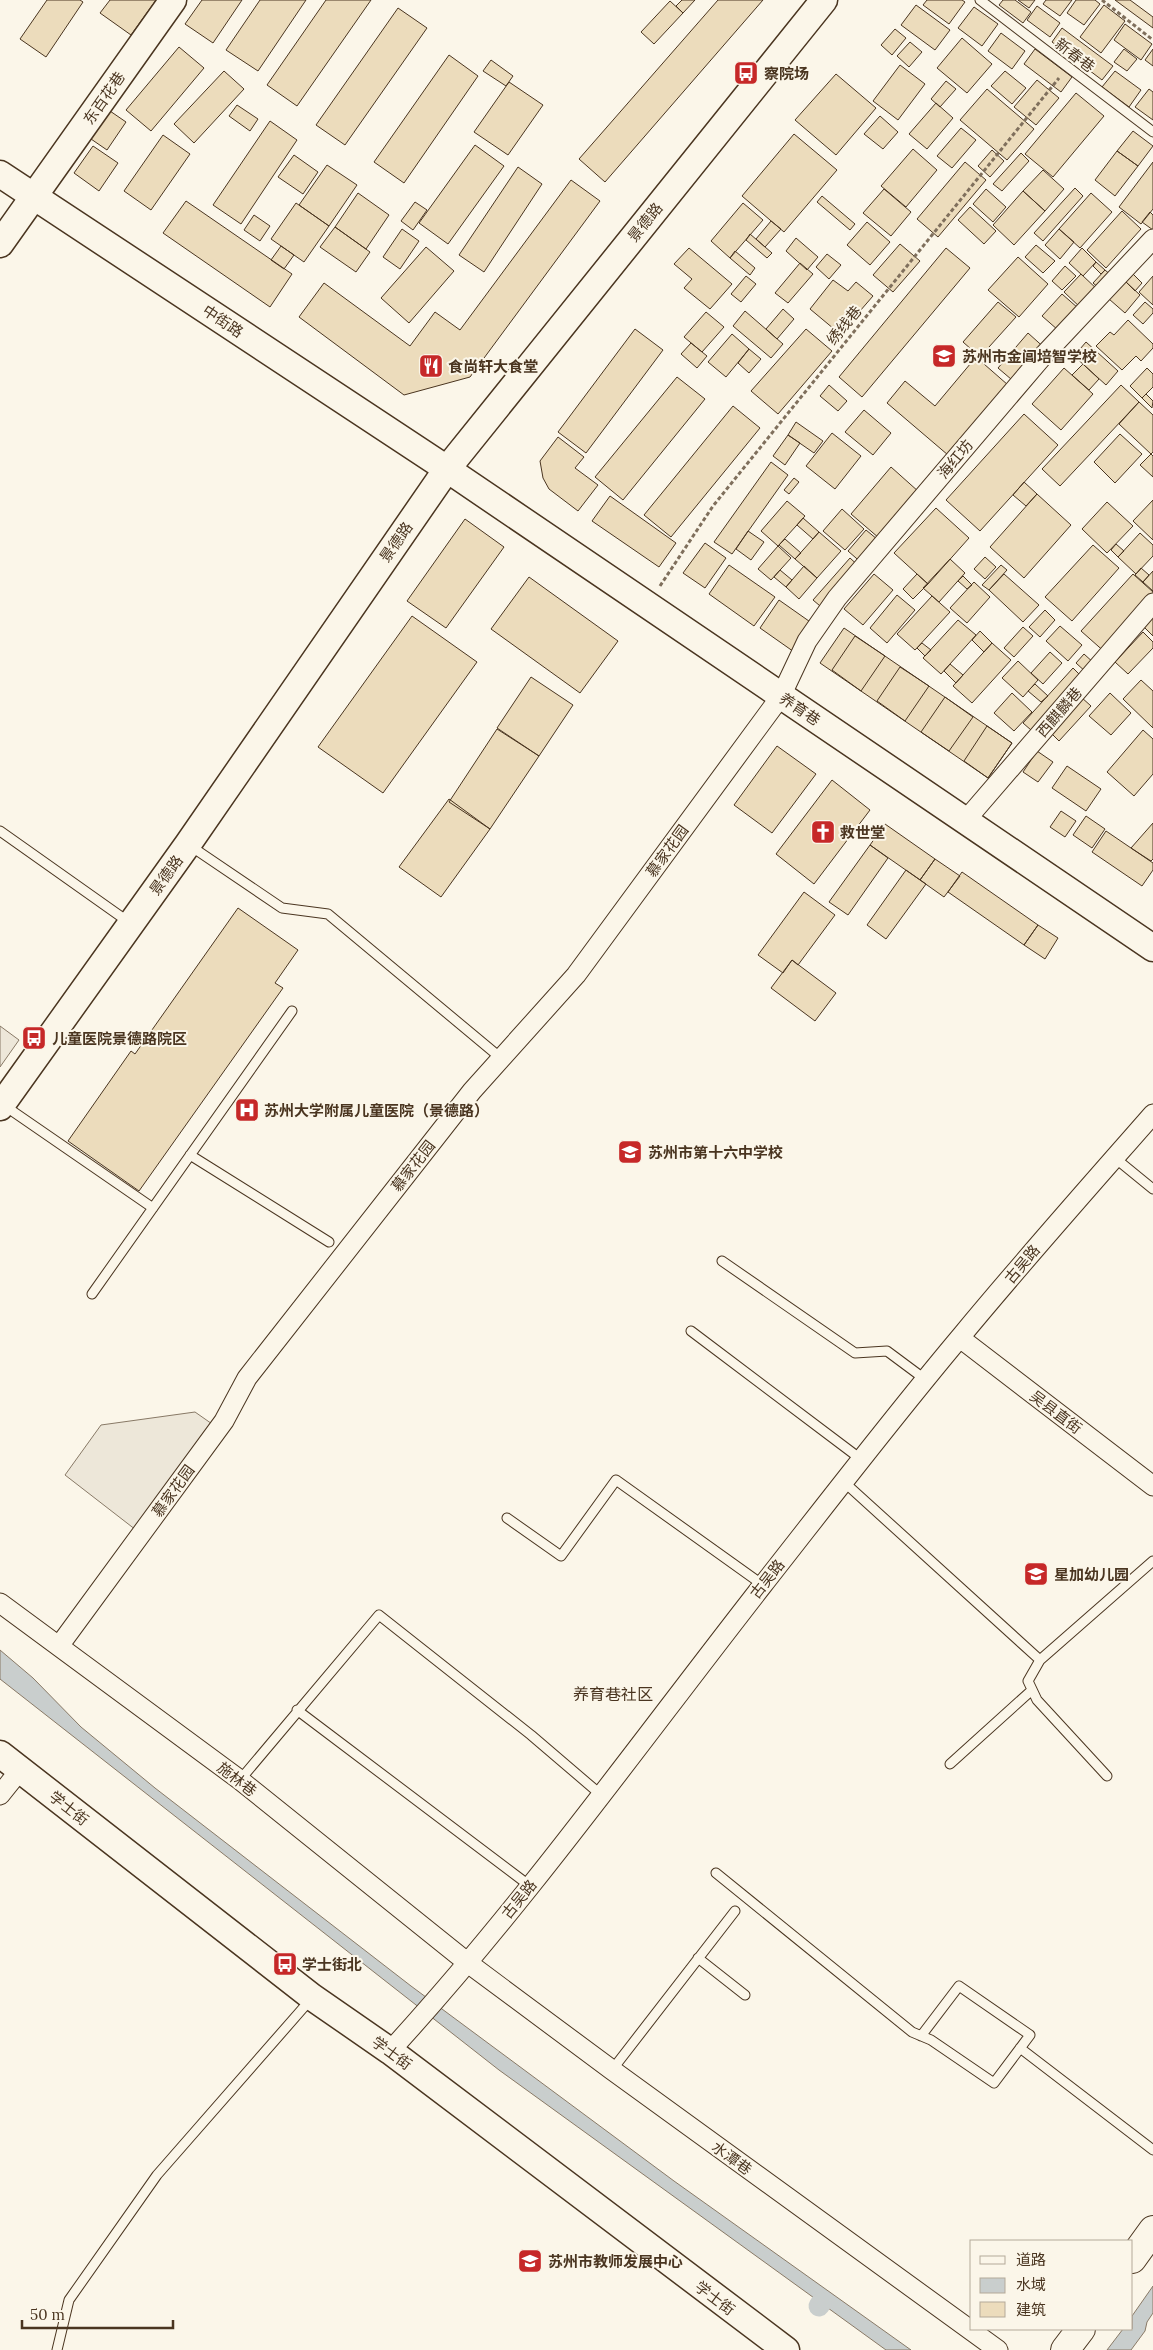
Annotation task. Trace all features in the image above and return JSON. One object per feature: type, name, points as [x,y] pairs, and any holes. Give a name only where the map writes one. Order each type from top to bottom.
[{"type":"main road","name":"东百花巷","points":[[0,244],[173,0]]},
{"type":"main road","name":"景德路","points":[[1,1106],[188,844],[447,469],[824,0]]},
{"type":"main road","name":"中街路","points":[[0,174],[447,469]]},
{"type":"main road","name":"养育巷","points":[[447,469],[1153,948]]},
{"type":"main road","name":"学士街","points":[[0,1754],[312,1997],[398,2042],[786,2350]]},
{"type":"main road","points":[[1133,2258],[1153,2230]]},
{"type":"main road","points":[[1065,2350],[1080,2330]]},
{"type":"street","name":"海红坊","points":[[781,696],[807,641],[838,598],[1043,356],[1153,239]]},
{"type":"street","name":"西麒麟巷","points":[[966,821],[1153,603]]},
{"type":"street","name":"慕家花园","points":[[59,1646],[224,1421],[247,1378],[472,1092],[576,975],[781,696]]},
{"type":"street","name":"古吴路","points":[[398,2042],[468,1963],[530,1886],[763,1585],[960,1338],[1153,1114]]},
{"type":"street","name":"吴县直街","points":[[960,1338],[1153,1486]]},
{"type":"street","name":"施林巷","points":[[0,1603],[240,1780],[468,1963]]},
{"type":"street","points":[[0,1795],[20,1770]]},
{"type":"street","name":"水潭巷","points":[[468,1963],[970,2330]]},
{"type":"street","name":"水潭巷","points":[[970,2330],[998,2350]]},
{"type":"lane","name":"新春巷","points":[[980,0],[1153,132]]},
{"type":"lane","points":[[0,831],[130,923]]},
{"type":"lane","points":[[188,844],[282,908],[328,914],[502,1059]]},
{"type":"lane","points":[[92,1294],[292,1011]]},
{"type":"lane","points":[[1,1106],[152,1208]]},
{"type":"lane","points":[[190,1155],[329,1242]]},
{"type":"lane","points":[[1115,1158],[1153,1188]]},
{"type":"lane","points":[[722,1261],[856,1354],[887,1351],[926,1380]]},
{"type":"lane","points":[[691,1331],[862,1460]]},
{"type":"lane","points":[[506,1518],[561,1556],[616,1480],[763,1585]]},
{"type":"lane","points":[[844,1482],[1040,1660]]},
{"type":"lane","points":[[1107,1776],[1037,1700],[1028,1682],[1040,1660],[1153,1561]]},
{"type":"lane","points":[[240,1780],[297,1710],[379,1615],[530,1735],[600,1794]]},
{"type":"lane","points":[[950,1764],[1032,1690]]},
{"type":"lane","points":[[297,1710],[530,1886]]},
{"type":"lane","points":[[716,1873],[904,2026],[921,2036],[931,2040],[994,2083],[1030,2035],[959,1986],[921,2036]]},
{"type":"lane","points":[[612,2070],[735,1911]]},
{"type":"lane","points":[[698,1958],[745,1995]]},
{"type":"lane","points":[[57,2350],[69,2300],[157,2175],[312,1997]]},
{"type":"lane","points":[[1020,2048],[1153,2150]]},
{"type":"path","points":[[1102,0],[1153,40]]},
{"type":"path","name":"绣线巷","points":[[648,605],[713,506],[1068,67]]},
{"type":"shaded area","points":[[0,1026],[19,1040],[0,1067]]},
{"type":"shaded area","points":[[195,1412],[215,1426],[136,1530],[65,1475],[101,1425]]},
{"type":"water","points":[[0,1650],[33,1678],[81,1727],[155,1788],[411,1986],[674,2181],[911,2350],[886,2350],[499,2070],[0,1679]]},
{"type":"water","points":[[1153,2286],[1153,2313],[1147,2322],[1145,2331],[1131,2350],[1107,2350],[1122,2330],[1133,2330],[1133,2315]]},
{"type":"building","points":[[47,0],[80,0],[83,2],[46,57],[20,39]]},
{"type":"building","points":[[110,0],[156,0],[131,35],[100,13]]},
{"type":"building","points":[[202,0],[242,0],[213,43],[185,24]]},
{"type":"building","points":[[260,0],[306,0],[258,71],[226,50]]},
{"type":"building","points":[[326,0],[371,0],[297,106],[267,85]]},
{"type":"building","points":[[682,0],[695,0],[683,13],[676,6]]},
{"type":"building","points":[[718,0],[763,0],[605,182],[579,159]]},
{"type":"building","points":[[927,0],[962,0],[965,2],[949,24],[923,5]]},
{"type":"building","points":[[1003,0],[1015,0],[1031,12],[1023,23],[999,5]]},
{"type":"building","points":[[1018,0],[1035,0],[1029,8]]},
{"type":"building","points":[[1046,0],[1072,0],[1060,16],[1043,4]]},
{"type":"building","points":[[1076,0],[1095,0],[1100,4],[1084,25],[1067,13]]},
{"type":"building","points":[[1115,0],[1130,0],[1153,17],[1153,28]]},
{"type":"building","points":[[670,1],[683,13],[654,44],[641,32]]},
{"type":"building","points":[[916,5],[950,30],[935,50],[901,25]]},
{"type":"building","points":[[1104,5],[1125,21],[1101,53],[1080,37]]},
{"type":"building","points":[[1037,6],[1060,23],[1050,37],[1027,20]]},
{"type":"building","points":[[974,7],[998,24],[982,46],[958,28]]},
{"type":"building","points":[[398,8],[427,28],[345,145],[316,125]]},
{"type":"building","points":[[1125,24],[1152,44],[1141,60],[1114,40]]},
{"type":"building","points":[[1062,28],[1113,66],[1102,80],[1052,42]]},
{"type":"building","points":[[895,29],[906,38],[892,55],[881,45]]},
{"type":"building","points":[[1001,33],[1025,51],[1012,69],[988,51]]},
{"type":"building","points":[[962,38],[992,64],[967,93],[937,68]]},
{"type":"building","points":[[910,42],[922,52],[909,67],[897,56]]},
{"type":"building","points":[[179,47],[204,68],[151,131],[126,110]]},
{"type":"building","points":[[1035,49],[1072,77],[1061,92],[1024,64]]},
{"type":"building","points":[[1124,49],[1137,59],[1127,71],[1114,62]]},
{"type":"building","points":[[1153,49],[1153,66],[1145,60]]},
{"type":"building","points":[[449,55],[478,76],[404,183],[374,162]]},
{"type":"building","points":[[491,60],[513,76],[506,86],[483,71]]},
{"type":"building","points":[[900,65],[925,84],[898,120],[873,101]]},
{"type":"building","points":[[224,71],[244,89],[194,143],[174,124]]},
{"type":"building","points":[[1005,71],[1026,88],[1012,104],[991,86]]},
{"type":"building","points":[[1115,71],[1141,90],[1129,107],[1102,87]]},
{"type":"building","points":[[836,74],[876,108],[836,155],[795,120]]},
{"type":"building","points":[[1037,80],[1059,98],[1036,125],[1014,107]]},
{"type":"building","points":[[946,81],[956,89],[940,107],[931,99]]},
{"type":"building","points":[[509,82],[543,105],[508,155],[474,132]]},
{"type":"building","points":[[987,89],[1034,129],[1007,160],[960,120]]},
{"type":"building","points":[[1149,89],[1153,92],[1153,120],[1135,107]]},
{"type":"building","points":[[1076,93],[1104,116],[1053,177],[1025,154]]},
{"type":"building","points":[[936,103],[953,118],[927,149],[909,134]]},
{"type":"building","points":[[237,105],[258,119],[250,131],[229,116]]},
{"type":"building","points":[[110,111],[126,122],[107,150],[91,139]]},
{"type":"building","points":[[880,116],[898,132],[883,149],[864,134]]},
{"type":"building","points":[[270,121],[297,140],[241,224],[213,205]]},
{"type":"building","points":[[961,128],[976,140],[952,168],[937,156]]},
{"type":"building","points":[[1133,131],[1153,146],[1138,166],[1117,151]]},
{"type":"building","points":[[794,134],[837,170],[784,232],[742,196]]},
{"type":"building","points":[[163,135],[190,154],[151,210],[124,191]]},
{"type":"building","points":[[475,145],[504,166],[448,244],[419,223]]},
{"type":"building","points":[[93,146],[118,163],[99,191],[74,173]]},
{"type":"building","points":[[913,149],[937,170],[906,207],[881,186]]},
{"type":"building","points":[[992,150],[1004,161],[990,177],[978,166]]},
{"type":"building","points":[[1117,151],[1138,166],[1115,196],[1095,180]]},
{"type":"building","points":[[1021,153],[1029,161],[1002,191],[993,184]]},
{"type":"building","points":[[294,155],[318,172],[303,194],[278,177]]},
{"type":"building","points":[[965,162],[986,180],[938,237],[917,219]]},
{"type":"building","points":[[1153,162],[1153,209],[1141,224],[1119,207]]},
{"type":"building","points":[[327,165],[357,185],[329,226],[299,205]]},
{"type":"building","points":[[518,167],[542,184],[484,272],[459,255]]},
{"type":"building","points":[[1043,170],[1064,189],[1045,211],[1023,191]]},
{"type":"building","points":[[571,180],[600,201],[470,377],[404,395],[299,317],[324,283],[410,346],[435,312],[460,330]]},
{"type":"building","points":[[1075,188],[1083,196],[1043,241],[1034,233]]},
{"type":"building","points":[[884,189],[911,212],[891,236],[863,213]]},
{"type":"building","points":[[986,189],[1006,207],[993,222],[973,204]]},
{"type":"building","points":[[1023,191],[1045,211],[1014,245],[993,225]]},
{"type":"building","points":[[358,193],[389,215],[366,249],[335,227]]},
{"type":"building","points":[[1091,193],[1112,212],[1080,248],[1059,229]]},
{"type":"building","points":[[822,196],[855,224],[850,230],[817,202]]},
{"type":"building","points":[[186,201],[292,274],[270,307],[163,233]]},
{"type":"building","points":[[415,202],[427,210],[413,230],[401,221]]},
{"type":"building","points":[[296,203],[329,226],[304,262],[271,239]]},
{"type":"building","points":[[743,203],[763,220],[730,258],[711,241]]},
{"type":"building","points":[[970,207],[996,231],[984,244],[958,220]]},
{"type":"building","points":[[1122,211],[1141,229],[1106,268],[1087,250]]},
{"type":"building","points":[[1150,212],[1153,215],[1153,230],[1142,222]]},
{"type":"building","points":[[254,215],[270,226],[260,241],[244,230]]},
{"type":"building","points":[[771,221],[781,229],[765,247],[756,239]]},
{"type":"building","points":[[867,222],[890,242],[870,265],[847,245]]},
{"type":"building","points":[[335,227],[370,252],[356,272],[320,247]]},
{"type":"building","points":[[402,229],[419,241],[400,269],[383,257]]},
{"type":"building","points":[[1059,229],[1074,242],[1060,259],[1045,245]]},
{"type":"building","points":[[750,234],[772,253],[767,258],[746,240]]},
{"type":"building","points":[[796,238],[818,257],[807,270],[786,251]]},
{"type":"building","points":[[900,244],[920,261],[893,292],[873,275]]},
{"type":"building","points":[[1036,245],[1055,261],[1043,273],[1025,257]]},
{"type":"building","points":[[281,246],[294,255],[284,269],[271,260]]},
{"type":"building","points":[[426,247],[454,271],[409,323],[381,298]]},
{"type":"building","points":[[689,248],[732,284],[710,309],[684,288],[692,279],[674,264]]},
{"type":"building","points":[[946,248],[970,268],[862,397],[839,377]]},
{"type":"building","points":[[1082,248],[1096,262],[1083,276],[1069,263]]},
{"type":"building","points":[[735,251],[755,268],[750,275],[730,258]]},
{"type":"building","points":[[827,254],[841,265],[829,279],[816,267]]},
{"type":"building","points":[[1018,257],[1048,284],[1019,317],[988,290]]},
{"type":"building","points":[[1096,262],[1105,270],[1101,274],[1093,266]]},
{"type":"building","points":[[800,263],[813,274],[788,303],[775,293]]},
{"type":"building","points":[[1065,266],[1076,276],[1062,290],[1052,281]]},
{"type":"building","points":[[1105,270],[1118,281],[1106,294],[1093,283]]},
{"type":"building","points":[[1130,271],[1142,283],[1135,291],[1123,279]]},
{"type":"building","points":[[1081,274],[1099,291],[1082,309],[1064,292]]},
{"type":"building","points":[[746,276],[756,284],[741,302],[731,294]]},
{"type":"building","points":[[1153,276],[1153,305],[1139,292]]},
{"type":"building","points":[[833,280],[848,291],[856,282],[873,296],[840,334],[810,309]]},
{"type":"building","points":[[1125,281],[1140,295],[1125,313],[1109,299]]},
{"type":"building","points":[[1062,294],[1078,308],[1058,330],[1042,316]]},
{"type":"building","points":[[998,302],[1016,317],[980,357],[963,342]]},
{"type":"building","points":[[1145,302],[1153,309],[1153,313],[1143,324],[1133,315]]},
{"type":"building","points":[[783,309],[794,319],[777,339],[766,329]]},
{"type":"building","points":[[745,311],[783,344],[771,358],[733,326]]},
{"type":"building","points":[[706,312],[724,327],[702,352],[684,337]]},
{"type":"building","points":[[1128,320],[1153,344],[1153,348],[1141,361],[1136,356],[1122,370],[1096,346],[1110,332],[1114,335]]},
{"type":"building","points":[[635,329],[663,350],[586,453],[558,432]]},
{"type":"building","points":[[806,329],[832,351],[778,414],[751,391]]},
{"type":"building","points":[[1028,333],[1048,351],[1018,385],[998,368]]},
{"type":"building","points":[[732,334],[749,349],[726,377],[708,362]]},
{"type":"building","points":[[1086,342],[1118,371],[1106,385],[1074,356]]},
{"type":"building","points":[[691,343],[707,356],[697,368],[681,354]]},
{"type":"building","points":[[749,349],[761,359],[749,373],[738,363]]},
{"type":"building","points":[[976,357],[1008,385],[948,455],[887,403],[905,381],[935,406]]},
{"type":"building","points":[[1083,364],[1099,379],[1089,390],[1072,375]]},
{"type":"building","points":[[1064,368],[1093,394],[1061,430],[1032,404]]},
{"type":"building","points":[[1147,368],[1153,374],[1153,387],[1142,398],[1130,386]]},
{"type":"building","points":[[677,377],[705,399],[623,500],[595,477]]},
{"type":"building","points":[[829,385],[847,401],[838,411],[820,396]]},
{"type":"building","points":[[1121,385],[1139,402],[1060,486],[1042,469]]},
{"type":"building","points":[[1146,394],[1153,401],[1152,408],[1142,398]]},
{"type":"building","points":[[1139,402],[1153,415],[1153,452],[1151,454],[1119,424]]},
{"type":"building","points":[[733,406],[760,428],[671,537],[644,515]]},
{"type":"building","points":[[864,410],[891,433],[873,455],[845,432]]},
{"type":"building","points":[[1024,414],[1058,445],[980,531],[946,500]]},
{"type":"building","points":[[796,422],[823,441],[814,453],[788,435]]},
{"type":"building","points":[[832,433],[861,456],[835,489],[806,466]]},
{"type":"building","points":[[1120,434],[1142,454],[1115,483],[1094,462]]},
{"type":"building","points":[[788,435],[800,443],[785,465],[773,456]]},
{"type":"building","points":[[558,437],[584,457],[575,468],[598,485],[578,511],[549,489],[543,478],[540,461]]},
{"type":"building","points":[[1151,454],[1153,456],[1153,477],[1140,465]]},
{"type":"building","points":[[771,462],[788,475],[732,554],[714,542]]},
{"type":"building","points":[[891,467],[919,492],[879,538],[851,514]]},
{"type":"building","points":[[794,478],[799,482],[789,494],[784,490]]},
{"type":"building","points":[[1024,482],[1037,494],[1026,506],[1013,495]]},
{"type":"building","points":[[1037,494],[1071,525],[1024,578],[990,547]]},
{"type":"building","points":[[610,496],[676,543],[659,567],[592,521]]},
{"type":"building","points":[[1153,500],[1153,540],[1133,521]]},
{"type":"building","points":[[787,501],[805,516],[778,546],[761,531]]},
{"type":"building","points":[[1107,502],[1133,526],[1107,553],[1082,529]]},
{"type":"building","points":[[936,508],[969,538],[928,584],[894,553]]},
{"type":"building","points":[[842,509],[864,529],[845,550],[823,531]]},
{"type":"building","points":[[803,518],[819,532],[813,539],[797,525]]},
{"type":"building","points":[[465,519],[504,547],[446,628],[407,601]]},
{"type":"building","points":[[866,530],[883,544],[864,565],[848,551]]},
{"type":"building","points":[[748,531],[764,542],[751,560],[736,549]]},
{"type":"building","points":[[819,532],[841,551],[817,578],[795,559]]},
{"type":"building","points":[[1140,533],[1153,545],[1153,556],[1136,574],[1118,557]]},
{"type":"building","points":[[785,539],[801,553],[795,559],[779,545]]},
{"type":"building","points":[[705,543],[726,558],[705,588],[683,573]]},
{"type":"building","points":[[1116,544],[1124,551],[1118,557],[1111,550]]},
{"type":"building","points":[[1093,545],[1119,568],[1072,621],[1045,597]]},
{"type":"building","points":[[778,546],[791,558],[771,580],[758,569]]},
{"type":"building","points":[[985,557],[996,567],[985,579],[974,569]]},
{"type":"building","points":[[850,558],[862,569],[826,611],[813,600]]},
{"type":"building","points":[[950,559],[965,573],[939,602],[923,588]]},
{"type":"building","points":[[729,565],[775,597],[754,626],[709,594]]},
{"type":"building","points":[[1001,565],[1007,570],[989,590],[982,585]]},
{"type":"building","points":[[804,566],[817,578],[799,599],[786,587]]},
{"type":"building","points":[[1141,568],[1149,575],[1143,582],[1135,575]]},
{"type":"building","points":[[780,570],[792,580],[786,587],[774,577]]},
{"type":"building","points":[[1153,571],[1153,591],[1143,582]]},
{"type":"building","points":[[874,574],[893,590],[863,625],[844,609]]},
{"type":"building","points":[[917,574],[928,584],[913,599],[903,589]]},
{"type":"building","points":[[1004,574],[1039,605],[1023,622],[989,590]]},
{"type":"building","points":[[1133,574],[1153,592],[1153,603],[1107,654],[1081,631]]},
{"type":"building","points":[[963,576],[972,585],[967,589],[958,581]]},
{"type":"building","points":[[529,577],[618,641],[580,693],[491,629]]},
{"type":"building","points":[[974,582],[990,597],[967,623],[950,608]]},
{"type":"building","points":[[897,595],[915,610],[887,643],[870,628]]},
{"type":"building","points":[[932,596],[950,612],[915,650],[897,634]]},
{"type":"building","points":[[779,600],[816,626],[797,654],[760,628]]},
{"type":"building","points":[[1045,610],[1055,620],[1040,637],[1029,627]]},
{"type":"building","points":[[412,616],[477,662],[383,793],[318,747]]},
{"type":"building","points":[[1153,616],[1153,636],[1143,626]]},
{"type":"building","points":[[958,620],[976,635],[941,674],[923,658]]},
{"type":"building","points":[[1060,626],[1082,645],[1068,661],[1046,641]]},
{"type":"building","points":[[1023,627],[1033,636],[1014,657],[1004,648]]},
{"type":"building","points":[[844,628],[1012,743],[988,778],[820,663]]},
{"type":"building","points":[[980,631],[992,643],[984,652],[972,640]]},
{"type":"building","points":[[1143,632],[1153,642],[1153,648],[1128,674],[1115,662]]},
{"type":"building","points":[[855,636],[885,656],[861,691],[832,670]]},
{"type":"building","points":[[922,643],[931,650],[925,656],[917,648]]},
{"type":"building","points":[[992,643],[1011,660],[972,703],[953,686]]},
{"type":"building","points":[[1050,652],[1062,663],[1043,684],[1031,673]]},
{"type":"building","points":[[1084,654],[1095,664],[1087,673],[1076,663]]},
{"type":"building","points":[[1018,661],[1038,680],[1023,697],[1002,678]]},
{"type":"building","points":[[950,664],[963,675],[956,683],[944,671]]},
{"type":"building","points":[[900,667],[929,686],[905,721],[877,701]]},
{"type":"building","points":[[1073,668],[1088,683],[1039,737],[1023,723]]},
{"type":"building","points":[[531,677],[573,705],[539,756],[497,728]]},
{"type":"building","points":[[1141,680],[1153,691],[1153,728],[1123,699]]},
{"type":"building","points":[[1035,684],[1048,696],[1041,702],[1028,691]]},
{"type":"building","points":[[1012,693],[1032,712],[1014,731],[994,713]]},
{"type":"building","points":[[1110,693],[1131,713],[1111,735],[1089,716]]},
{"type":"building","points":[[945,697],[973,717],[949,751],[921,732]]},
{"type":"building","points":[[1081,697],[1091,706],[1059,741],[1049,731]]},
{"type":"building","points":[[987,726],[1012,743],[988,778],[964,761]]},
{"type":"building","points":[[497,729],[539,756],[490,829],[449,802]]},
{"type":"building","points":[[1143,730],[1153,739],[1153,774],[1134,796],[1107,772]]},
{"type":"building","points":[[777,746],[816,774],[772,833],[734,805]]},
{"type":"building","points":[[1037,751],[1053,762],[1038,782],[1023,772]]},
{"type":"building","points":[[1067,766],[1101,789],[1086,811],[1052,788]]},
{"type":"building","name":"救世堂","points":[[832,780],[870,810],[814,884],[776,854]]},
{"type":"building","points":[[449,799],[490,829],[441,897],[399,867]]},
{"type":"building","points":[[1061,811],[1076,821],[1065,837],[1050,827]]},
{"type":"building","points":[[1086,816],[1105,829],[1092,848],[1073,835]]},
{"type":"building","points":[[1153,823],[1153,859],[1151,861],[1131,848]]},
{"type":"building","points":[[885,824],[935,859],[920,880],[870,845]]},
{"type":"building","points":[[1106,831],[1153,863],[1153,870],[1142,886],[1092,852]]},
{"type":"building","points":[[870,845],[888,858],[848,915],[829,902]]},
{"type":"building","points":[[935,859],[960,876],[944,897],[920,880]]},
{"type":"building","points":[[906,870],[926,884],[886,939],[867,925]]},
{"type":"building","points":[[962,872],[1038,925],[1024,945],[948,892]]},
{"type":"building","points":[[804,892],[835,915],[798,965],[792,960],[783,973],[758,955]]},
{"type":"building","points":[[238,908],[298,950],[275,983],[283,988],[139,1191],[68,1141],[131,1051],[135,1054]]},
{"type":"building","points":[[1038,925],[1058,938],[1045,959],[1024,945]]},
{"type":"building","points":[[792,960],[836,993],[815,1021],[771,988]]},
{"type":"place","name":"察院场","points":[[746,73]]},
{"type":"place","name":"苏州市金阊培智学校","points":[[944,356]]},
{"type":"place","name":"食尚轩大食堂","points":[[431,366]]},
{"type":"place","name":"救世堂","points":[[823,832]]},
{"type":"place","name":"儿童医院景德路院区","points":[[34,1038]]},
{"type":"place","name":"苏州大学附属儿童医院（景德路）","points":[[247,1110]]},
{"type":"place","name":"苏州市第十六中学校","points":[[630,1152]]},
{"type":"place","name":"星加幼儿园","points":[[1036,1574]]},
{"type":"place","name":"学士街北","points":[[285,1964]]},
{"type":"place","name":"苏州市教师发展中心","points":[[530,2261]]},
{"type":"district","name":"养育巷社区","points":[[613,1694]]}]
